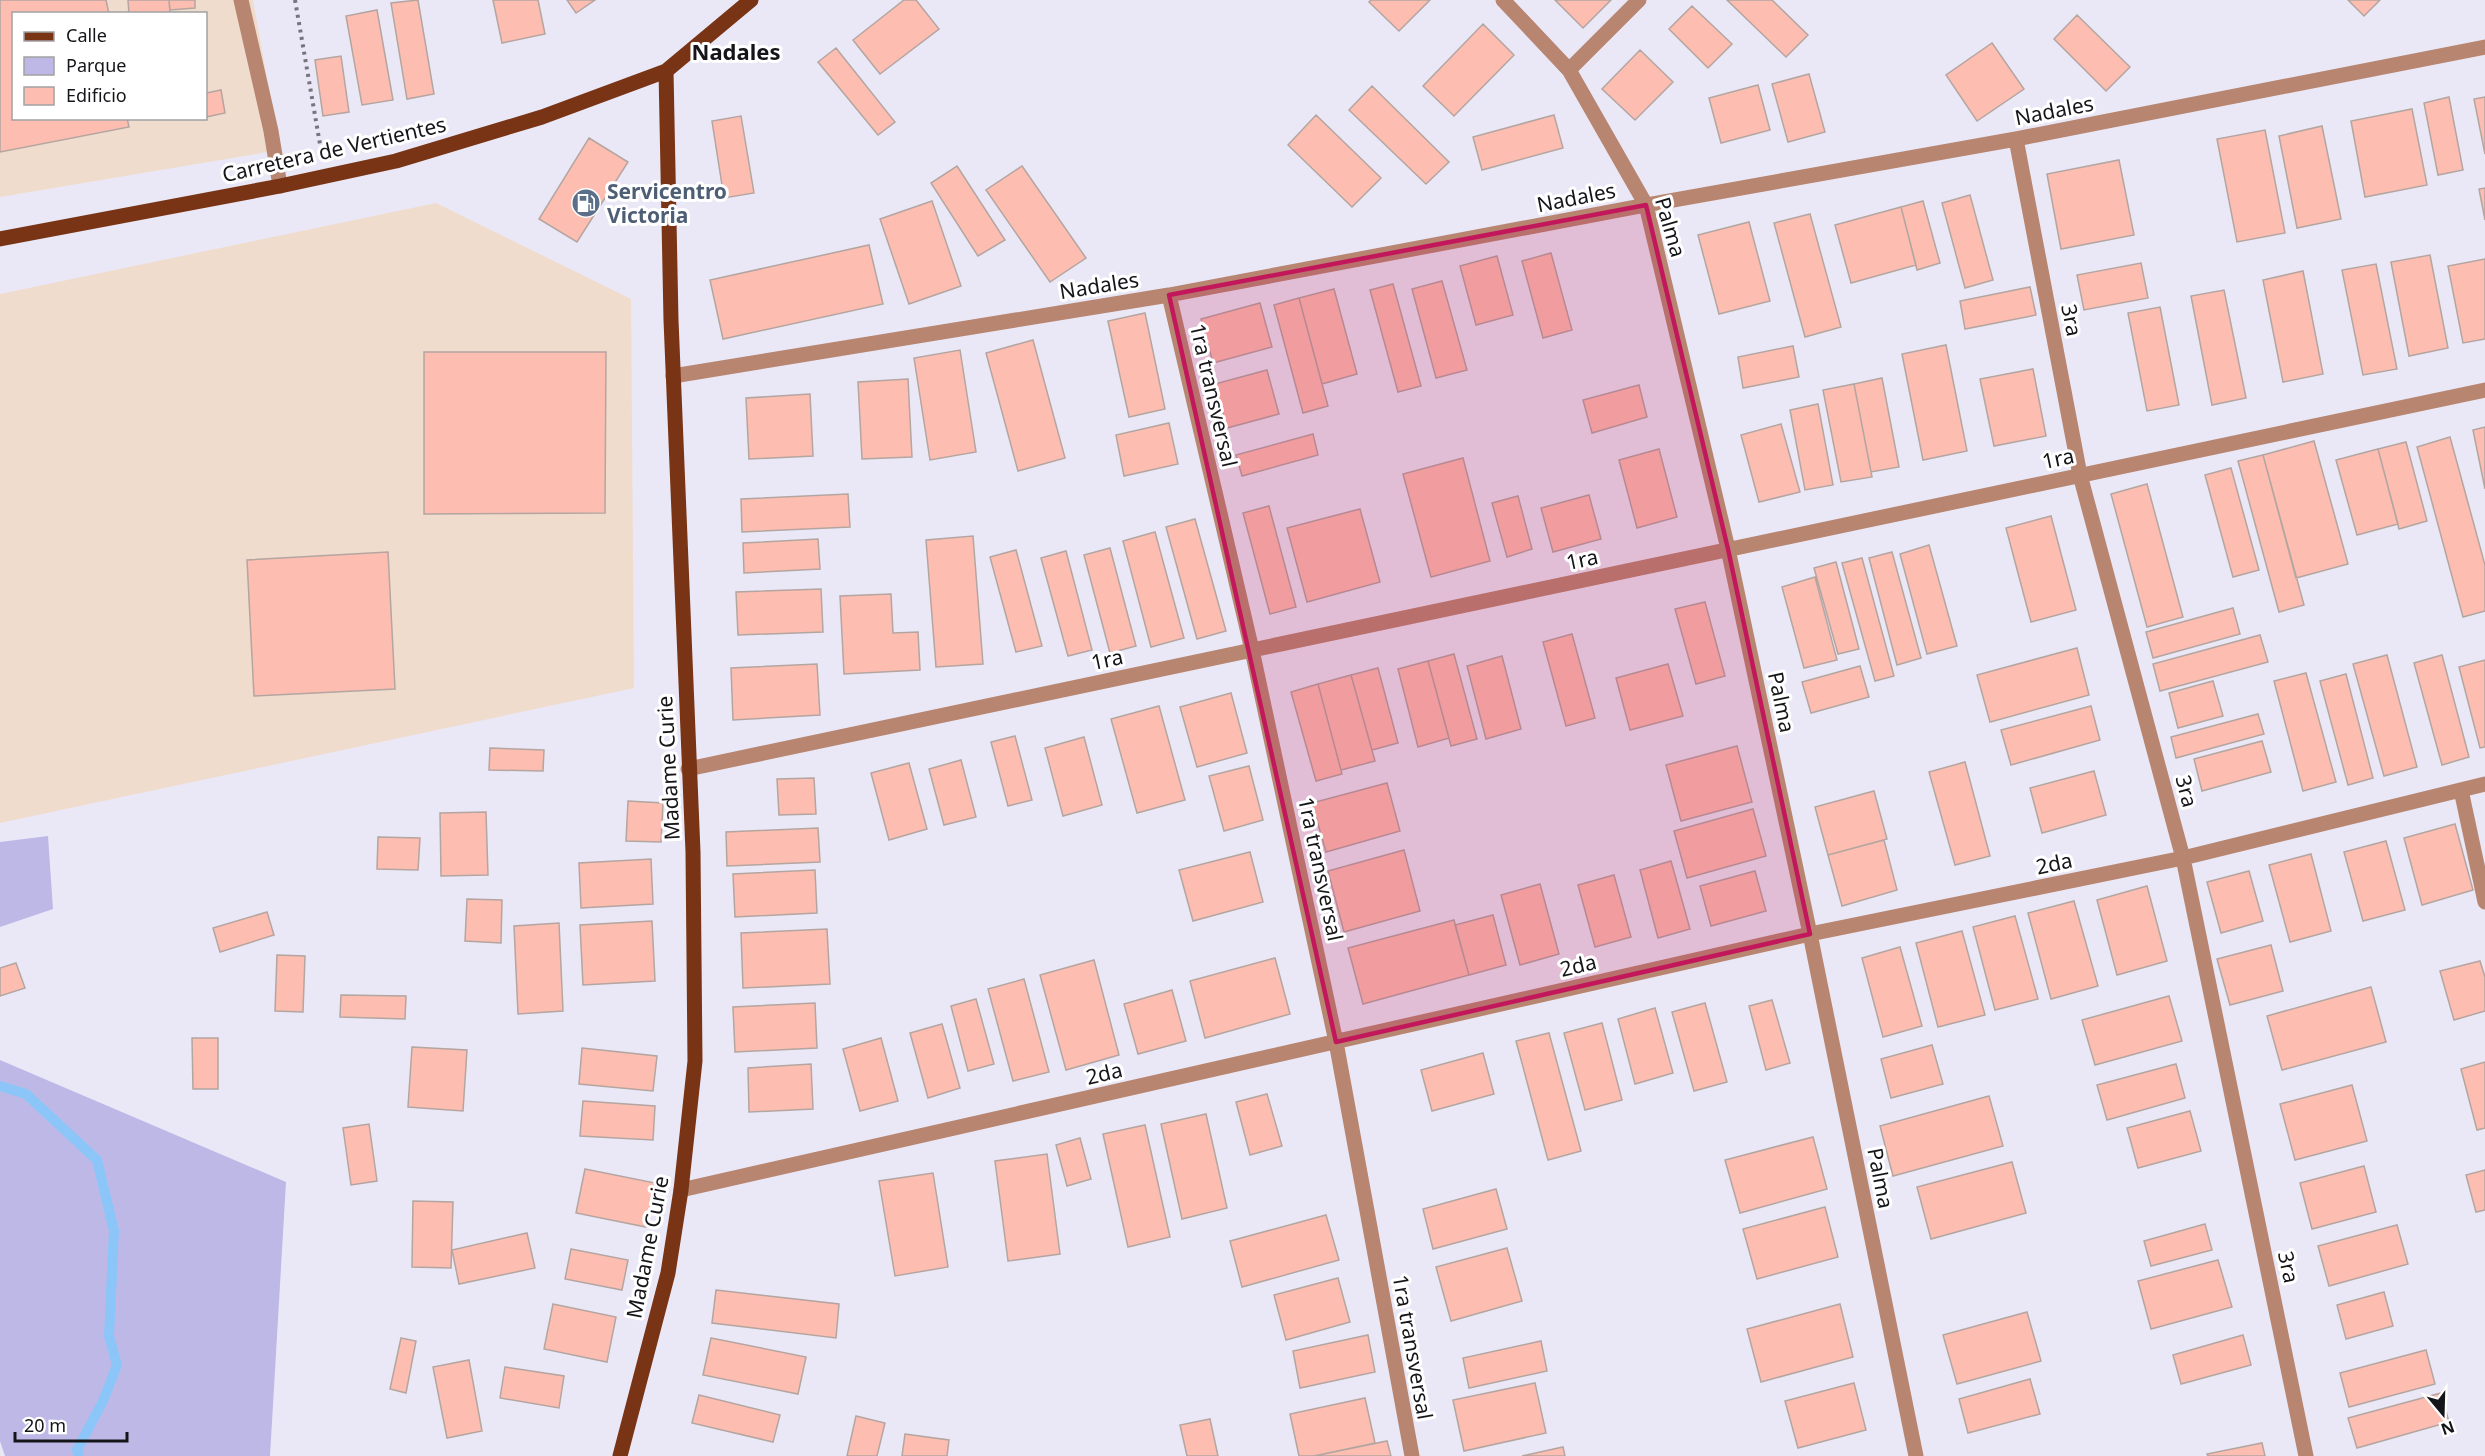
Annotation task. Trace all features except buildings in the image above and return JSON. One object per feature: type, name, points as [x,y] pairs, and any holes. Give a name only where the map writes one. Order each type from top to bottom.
[{"type":"main road","name":"Carretera de Vertientes","points":[[0,238],[280,186],[396,161],[542,117],[666,71],[751,0]]},
{"type":"main road","name":"Madame Curie","points":[[621,1456],[668,1273],[681,1190],[695,1061],[693,852],[673,376],[666,71]]},
{"type":"street","points":[[242,0],[271,130],[280,186]]},
{"type":"street","name":"Palma","points":[[1503,0],[1569,70],[1646,205],[1728,549],[1810,934],[1916,1456]]},
{"type":"street","points":[[1569,70],[1639,0]]},
{"type":"street","name":"Nadales","points":[[673,376],[1169,295],[1646,205],[2016,140],[2485,47]]},
{"type":"street","name":"3ra","points":[[2016,140],[2080,475],[2183,858],[2306,1456]]},
{"type":"street","name":"1ra transversal","points":[[1169,295],[1252,650],[1336,1042],[1412,1456]]},
{"type":"street","name":"1ra","points":[[688,769],[2485,390]]},
{"type":"street","name":"2da","points":[[681,1190],[1810,934],[2183,858],[2485,784]]},
{"type":"street","points":[[2461,790],[2485,902]]},
{"type":"path","points":[[295,0],[326,176]]},
{"type":"highlighted area","points":[[1646,205],[1728,549],[1810,934],[1336,1042],[1169,295]]},
{"type":"shaded area","points":[[0,0],[253,0],[280,150],[0,197]]},
{"type":"shaded area","points":[[436,203],[631,299],[634,688],[0,823],[0,294]]},
{"type":"green space","points":[[48,836],[53,909],[0,927],[0,842]]},
{"type":"green space","points":[[0,1060],[286,1182],[270,1456],[5,1456],[0,1441]]},
{"type":"waterway","points":[[0,1086],[26,1094],[97,1160],[114,1231],[109,1336],[117,1365],[103,1401],[77,1450],[79,1456]]},
{"type":"place","name":"Servicentro Victoria","points":[[586,203]]},
{"type":"district","name":"Nadales","points":[[736,51]]}]
